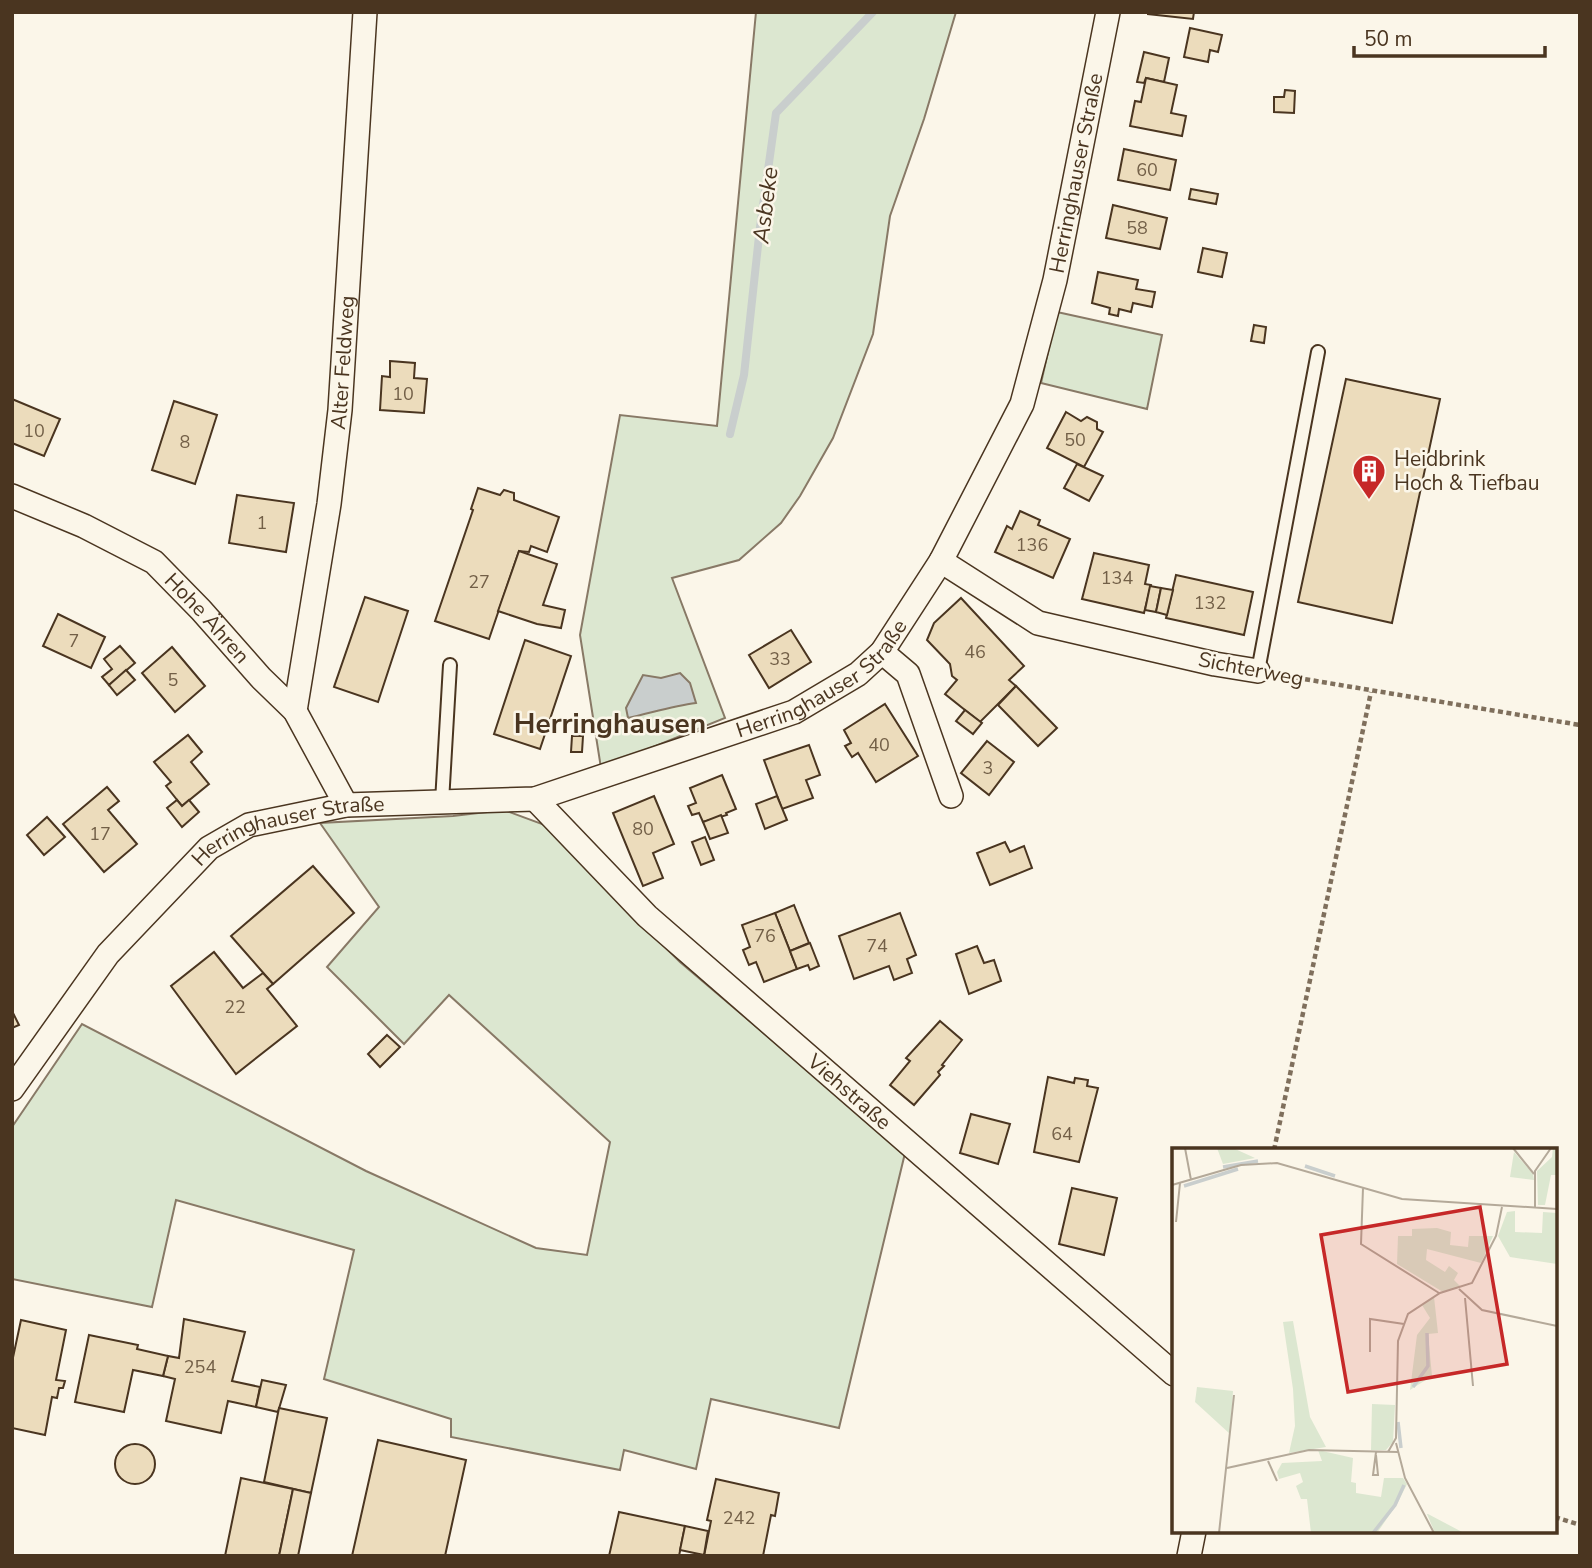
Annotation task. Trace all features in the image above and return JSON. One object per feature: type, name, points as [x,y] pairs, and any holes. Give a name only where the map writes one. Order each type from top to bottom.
[{"type":"street","name":"Alter Feldweg","points":[[295,711],[329,504],[340,410],[365,12]]},
{"type":"street","name":"Herringhauser Straße","points":[[12,1089],[108,954],[209,848],[248,825],[346,805],[534,799],[794,712],[858,674],[882,652],[941,561],[1022,404],[1055,280],[1108,12]]},
{"type":"street","name":"Hohe Ähren","points":[[12,496],[84,526],[154,562],[295,711],[346,805]]},
{"type":"street","name":"Sichterweg","points":[[941,561],[1038,623],[1215,664],[1258,671]]},
{"type":"street","points":[[882,652],[908,674],[951,796]]},
{"type":"street","name":"Viehstraße","points":[[534,799],[647,916],[1172,1372]]},
{"type":"street","points":[[1189,1556],[1194,1533]]},
{"type":"lane","points":[[1258,671],[1318,352]]},
{"type":"lane","points":[[442,802],[450,665]]},
{"type":"path","name":"Sichterweg","points":[[1258,671],[1580,725]]},
{"type":"path","points":[[1274,1148],[1371,692]]},
{"type":"path","points":[[1557,1518],[1580,1525]]},
{"type":"green space","points":[[756,12],[956,12],[924,119],[890,216],[873,334],[833,438],[800,496],[781,523],[739,560],[672,578],[725,718],[601,768],[580,635],[620,415],[717,426]]},
{"type":"green space","points":[[1057,312],[1162,335],[1147,409],[1041,383]]},
{"type":"green space","points":[[504,810],[553,828],[590,873],[680,962],[905,1153],[839,1428],[711,1399],[696,1469],[624,1450],[620,1470],[451,1437],[451,1419],[324,1379],[354,1250],[176,1200],[152,1307],[12,1279],[12,1127],[82,1024],[366,1171],[536,1248],[587,1255],[610,1142],[449,995],[404,1044],[327,967],[379,907],[320,823],[453,816]]},
{"type":"shaded area","points":[[680,673],[690,683],[696,703],[628,718],[626,708],[643,675],[661,678]]},
{"type":"building","points":[[1148,12],[1194,12],[1193,19]]},
{"type":"building","points":[[1190,28],[1222,35],[1218,52],[1210,50],[1208,62],[1184,57]]},
{"type":"building","points":[[1144,52],[1169,58],[1164,82],[1146,78],[1144,83],[1137,82]]},
{"type":"building","points":[[1146,78],[1177,85],[1171,113],[1186,116],[1182,136],[1130,126],[1135,101],[1141,102]]},
{"type":"building","points":[[1285,90],[1295,91],[1294,113],[1274,112],[1274,97],[1284,97]]},
{"type":"building","points":[[1124,149],[1176,160],[1170,190],[1118,180]]},
{"type":"building","points":[[1191,189],[1218,194],[1216,204],[1189,199]]},
{"type":"building","points":[[1113,205],[1167,218],[1160,249],[1106,238]]},
{"type":"building","points":[[1203,248],[1227,253],[1222,277],[1198,272]]},
{"type":"building","points":[[1098,272],[1138,280],[1136,289],[1155,292],[1152,307],[1133,303],[1131,312],[1119,309],[1118,316],[1109,314],[1110,308],[1092,303]]},
{"type":"building","points":[[1254,325],[1266,327],[1264,343],[1251,341]]},
{"type":"building","points":[[390,361],[415,363],[414,378],[427,379],[424,413],[380,410],[382,376],[390,377]]},
{"type":"building","name":"Heidbrink Hoch & Tiefbau","points":[[1346,379],[1440,399],[1392,623],[1298,602]]},
{"type":"building","points":[[12,399],[60,419],[44,456],[12,443]]},
{"type":"building","points":[[174,401],[217,415],[195,484],[152,470]]},
{"type":"building","points":[[1066,412],[1081,421],[1087,417],[1097,422],[1097,429],[1103,432],[1084,467],[1047,448]]},
{"type":"building","points":[[1077,464],[1103,476],[1089,501],[1064,488]]},
{"type":"building","points":[[478,488],[500,495],[504,490],[514,493],[514,500],[559,517],[547,552],[531,546],[529,552],[519,551],[489,639],[435,621]]},
{"type":"building","points":[[237,495],[294,503],[286,552],[229,543]]},
{"type":"building","points":[[1020,511],[1040,520],[1038,525],[1070,539],[1053,578],[995,552],[1007,526],[1012,529]]},
{"type":"building","points":[[519,551],[557,564],[543,605],[565,610],[561,628],[537,624],[498,611]]},
{"type":"building","points":[[1094,553],[1149,565],[1145,584],[1151,585],[1144,613],[1082,599]]},
{"type":"building","points":[[1176,575],[1253,592],[1244,635],[1166,618]]},
{"type":"building","points":[[1150,586],[1161,588],[1156,612],[1145,610]]},
{"type":"building","points":[[1161,588],[1173,590],[1167,615],[1156,612]]},
{"type":"building","points":[[365,597],[408,611],[378,702],[334,687]]},
{"type":"building","points":[[961,598],[1024,666],[1009,680],[1016,686],[980,722],[945,694],[957,680],[952,676],[950,664],[927,640],[934,623]]},
{"type":"building","points":[[58,614],[105,637],[91,668],[43,646]]},
{"type":"building","points":[[791,630],[811,662],[769,688],[749,655]]},
{"type":"building","points":[[525,640],[571,656],[540,749],[494,734]]},
{"type":"building","points":[[120,646],[135,663],[109,685],[102,677],[112,669],[104,659]]},
{"type":"building","points":[[172,647],[205,686],[175,712],[142,673]]},
{"type":"building","points":[[126,670],[135,680],[117,695],[109,685]]},
{"type":"building","points":[[1016,686],[1057,728],[1038,746],[998,705]]},
{"type":"building","points":[[885,704],[918,756],[876,782],[858,753],[852,757],[845,746],[851,743],[844,730]]},
{"type":"building","points":[[965,710],[982,723],[973,734],[956,721]]},
{"type":"building","points":[[188,735],[202,752],[191,762],[209,784],[182,806],[166,786],[171,782],[154,762]]},
{"type":"building","points":[[572,736],[583,736],[582,752],[571,752]]},
{"type":"building","points":[[987,741],[1014,762],[989,795],[961,773]]},
{"type":"building","points":[[809,745],[820,775],[806,780],[813,798],[782,809],[764,760]]},
{"type":"building","points":[[722,775],[736,809],[726,813],[727,815],[703,822],[699,813],[692,815],[688,806],[696,803],[690,788]]},
{"type":"building","points":[[107,787],[119,801],[108,810],[137,844],[104,872],[63,824]]},
{"type":"building","points":[[654,796],[674,844],[653,853],[663,878],[643,886],[613,813]]},
{"type":"building","points":[[777,796],[787,820],[765,829],[756,804]]},
{"type":"building","points":[[177,800],[182,806],[189,800],[199,812],[182,827],[167,808]]},
{"type":"building","points":[[721,815],[728,833],[710,839],[703,822]]},
{"type":"building","points":[[47,817],[65,837],[44,855],[27,835]]},
{"type":"building","points":[[705,837],[714,860],[701,865],[692,842]]},
{"type":"building","points":[[1005,842],[1010,852],[1024,846],[1032,868],[990,885],[977,853]]},
{"type":"building","points":[[313,866],[354,913],[273,984],[231,936]]},
{"type":"building","points":[[794,905],[809,943],[790,951],[775,913]]},
{"type":"building","points":[[775,913],[797,969],[764,982],[756,962],[749,965],[743,950],[750,947],[742,925]]},
{"type":"building","points":[[900,913],[916,955],[907,959],[912,973],[894,980],[889,966],[854,979],[839,936]]},
{"type":"building","points":[[810,943],[819,966],[810,970],[808,965],[797,969],[790,951]]},
{"type":"building","points":[[977,946],[984,963],[994,960],[1001,981],[969,994],[956,954]]},
{"type":"building","points":[[214,952],[243,988],[263,973],[273,984],[267,989],[297,1026],[236,1074],[171,986]]},
{"type":"building","points":[[12,1011],[19,1025],[12,1028]]},
{"type":"building","points":[[940,1021],[962,1040],[942,1065],[944,1066],[938,1072],[940,1075],[914,1105],[890,1085],[910,1061],[906,1058]]},
{"type":"building","points":[[387,1035],[400,1047],[380,1067],[368,1054]]},
{"type":"building","points":[[1048,1077],[1074,1083],[1075,1078],[1088,1080],[1087,1086],[1098,1088],[1079,1162],[1034,1152]]},
{"type":"building","points":[[971,1114],[1010,1124],[998,1164],[960,1153]]},
{"type":"building","points":[[1072,1188],[1117,1198],[1104,1255],[1059,1244]]},
{"type":"building","points":[[184,1319],[245,1332],[232,1381],[260,1387],[256,1407],[228,1401],[221,1433],[166,1421],[175,1379],[163,1376],[168,1356],[179,1358]]},
{"type":"building","points":[[21,1320],[66,1330],[56,1380],[65,1381],[63,1388],[59,1388],[57,1398],[52,1397],[45,1435],[12,1428],[12,1362]]},
{"type":"building","points":[[89,1335],[138,1345],[137,1349],[168,1356],[163,1376],[133,1370],[124,1412],[75,1402]]},
{"type":"building","points":[[262,1380],[286,1385],[278,1412],[256,1407]]},
{"type":"building","points":[[279,1408],[327,1418],[311,1493],[264,1482]]},
{"type":"building","points":[[378,1440],[466,1460],[445,1556],[352,1556]]},
{"type":"building","points":[[135,1444],[149,1450],[155,1464],[149,1478],[135,1484],[121,1478],[115,1464],[121,1450]]},
{"type":"building","points":[[241,1478],[293,1489],[279,1556],[225,1556]]},
{"type":"building","points":[[716,1479],[779,1493],[775,1516],[771,1515],[763,1556],[704,1556],[711,1521],[707,1520]]},
{"type":"building","points":[[293,1489],[311,1493],[298,1556],[279,1556]]},
{"type":"building","points":[[619,1512],[685,1526],[679,1556],[609,1556]]},
{"type":"building","points":[[685,1526],[708,1531],[704,1555],[680,1550]]},
{"type":"waterway","name":"Asbeke","points":[[730,434],[744,375],[776,113],[873,12]]},
{"type":"place","name":"Heidbrink Hoch & Tiefbau","points":[[1369,501]]},
{"type":"district","name":"Herringhausen","points":[[610,723]]}]
